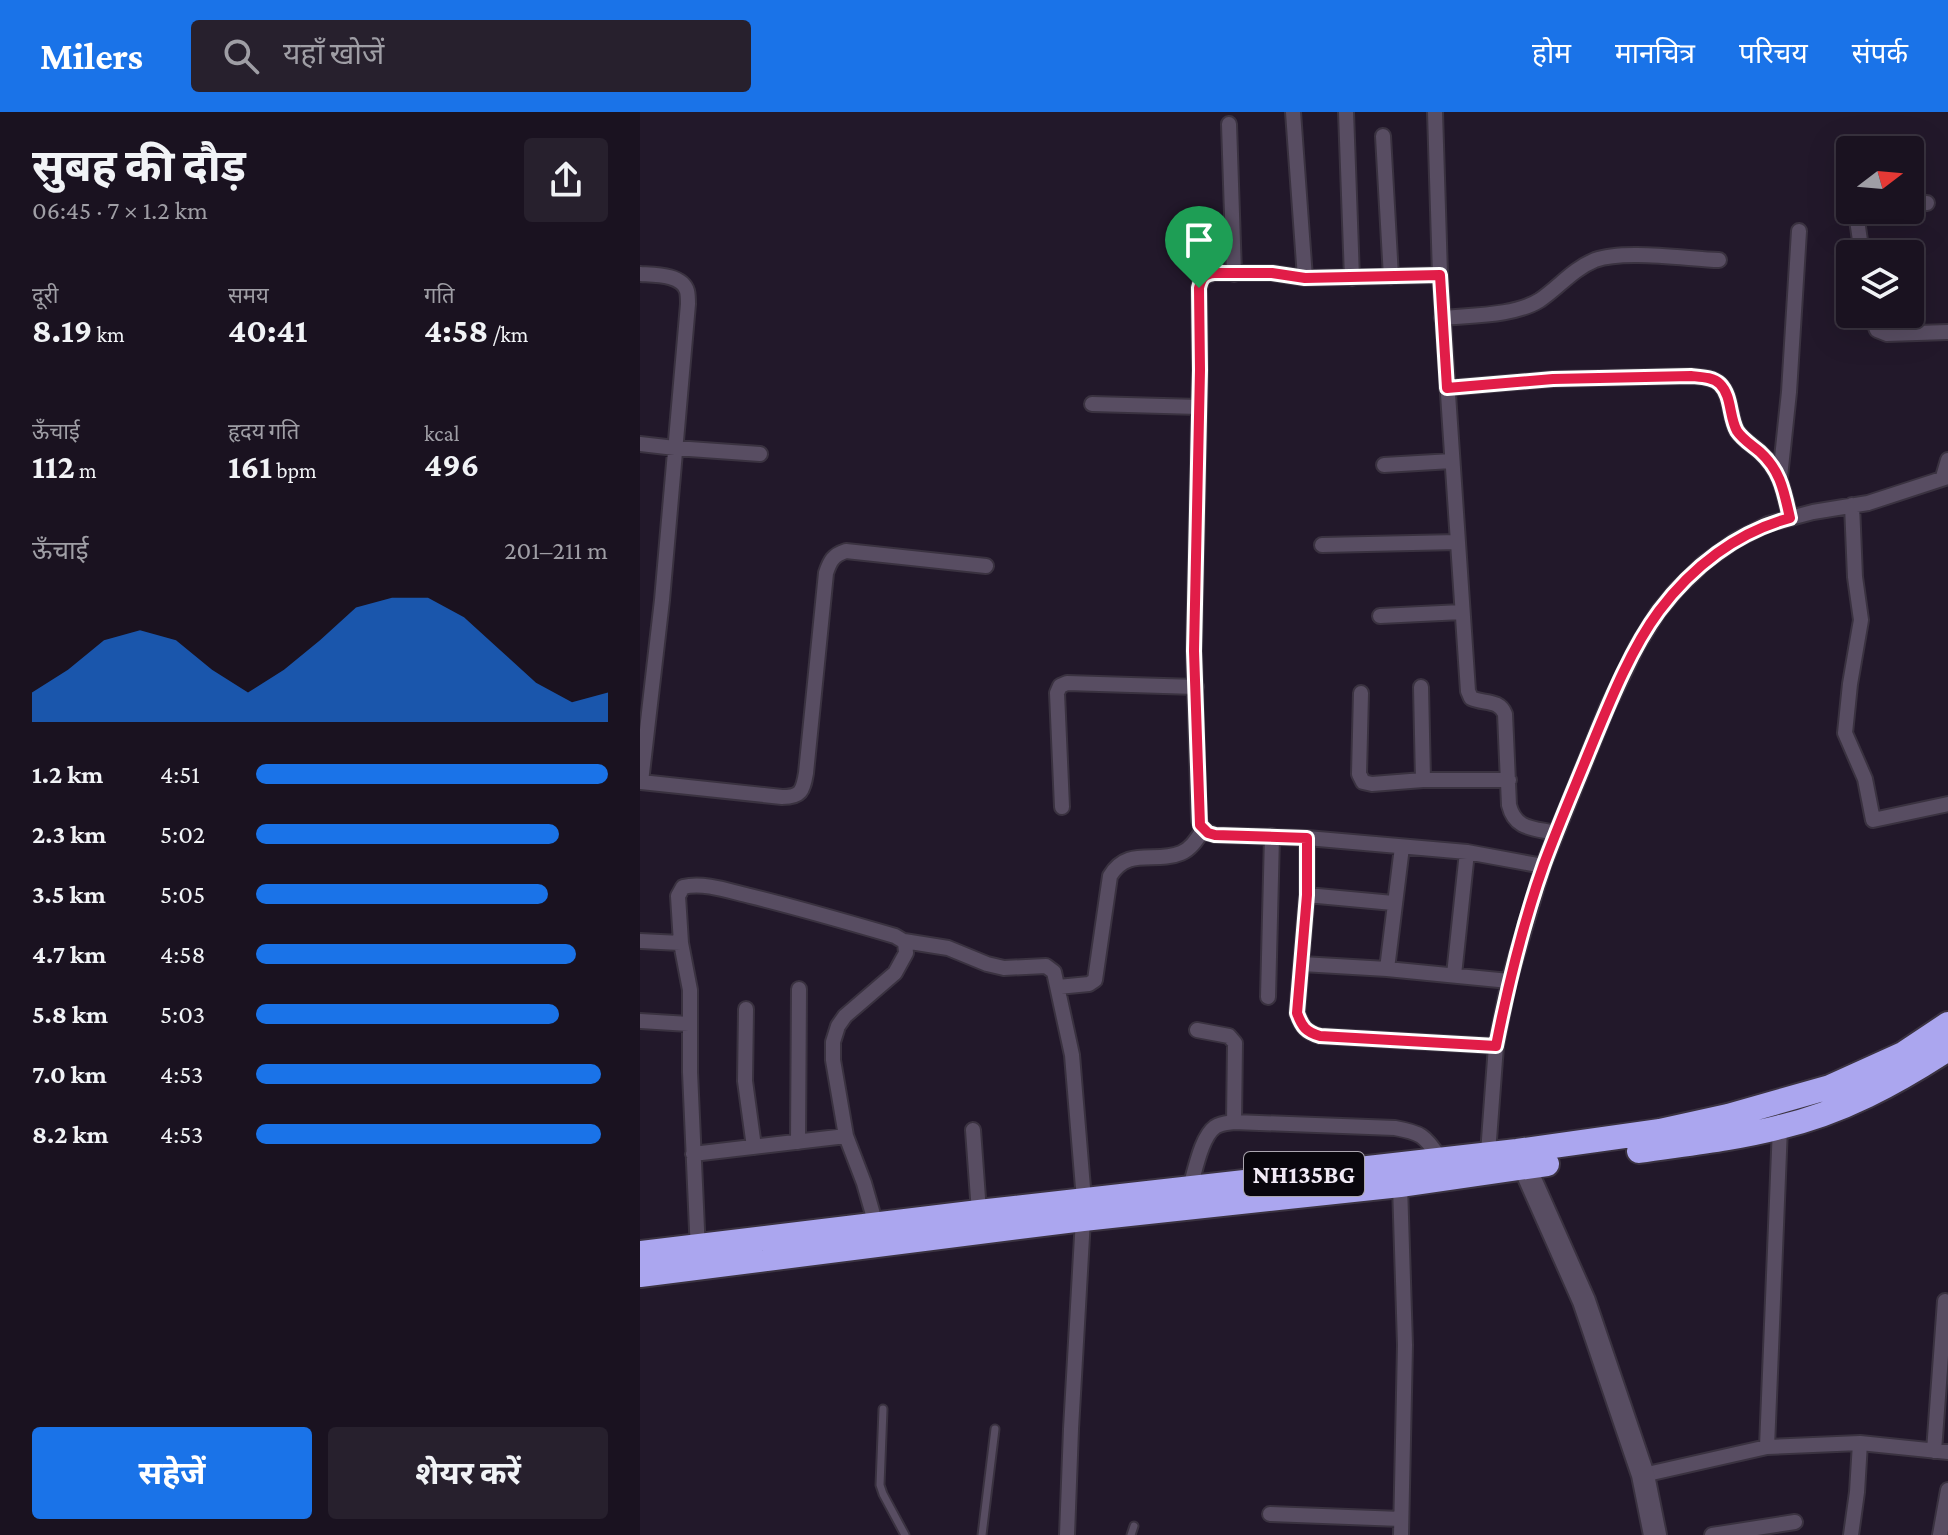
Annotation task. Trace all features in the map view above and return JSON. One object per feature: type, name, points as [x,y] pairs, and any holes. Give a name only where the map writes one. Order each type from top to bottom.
[{"type":"highway","name":"NH135BG","points":[[640,1253],[698,1257],[1083,1210],[1400,1185],[1660,1131],[1781,1102],[1830,1087],[1872,1069],[1903,1054],[1948,1024]]},
{"type":"highway","name":"NH135BG","points":[[640,1275],[698,1257],[876,1225],[979,1212],[1083,1210],[1190,1187],[1488,1153],[1521,1159],[1639,1151],[1780,1127],[1873,1094],[1948,1049]]},
{"type":"street","points":[[1293,112],[1305,278]]},
{"type":"street","points":[[1346,112],[1352,278]]},
{"type":"street","points":[[1435,112],[1442,318],[1468,691],[1471,698],[1495,703],[1502,707],[1505,714],[1509,805],[1514,818],[1518,823],[1556,833]]},
{"type":"street","points":[[1229,124],[1234,274]]},
{"type":"street","points":[[1383,136],[1391,277]]},
{"type":"street","points":[[1790,518],[1780,477],[1789,392],[1799,231]]},
{"type":"street","points":[[1442,318],[1515,310],[1540,300],[1576,270],[1596,260],[1619,255],[1719,260]]},
{"type":"street","points":[[1440,275],[1305,278],[1272,273],[1209,274],[1201,280],[1194,651],[1199,820],[1203,830],[1215,835],[1307,838],[1467,852],[1543,866]]},
{"type":"street","points":[[640,274],[681,282],[687,289],[688,304],[662,600],[640,782],[782,797],[799,794],[806,773],[826,573],[830,561],[846,551],[986,566]]},
{"type":"street","points":[[1876,328],[1887,334],[1948,332]]},
{"type":"street","points":[[1447,388],[1553,379],[1709,378],[1720,384],[1726,395],[1738,433],[1762,454],[1780,477]]},
{"type":"street","points":[[1092,404],[1199,407]]},
{"type":"street","points":[[640,444],[760,454]]},
{"type":"street","points":[[1488,1153],[1496,1046],[1509,981],[1543,866],[1607,708],[1637,646],[1658,612],[1705,562],[1736,540],[1768,524],[1868,503],[1946,477],[1948,460]]},
{"type":"street","points":[[1384,465],[1452,461]]},
{"type":"street","points":[[1852,505],[1855,577],[1861,620],[1845,733],[1865,779],[1873,820],[1948,804]]},
{"type":"street","points":[[1322,545],[1458,542]]},
{"type":"street","points":[[1380,616],[1462,612]]},
{"type":"street","points":[[1062,807],[1057,693],[1060,686],[1067,683],[1196,687]]},
{"type":"street","points":[[1421,687],[1423,780]]},
{"type":"street","points":[[1361,693],[1359,774],[1363,782],[1509,780]]},
{"type":"street","points":[[1058,987],[1089,984],[1095,980],[1110,876],[1115,867],[1135,858],[1182,853],[1191,847],[1203,830]]},
{"type":"street","points":[[1268,997],[1272,836]]},
{"type":"street","points":[[1307,838],[1307,895],[1297,1013],[1302,1026],[1320,1036],[1496,1046]]},
{"type":"street","points":[[1387,969],[1402,847]]},
{"type":"street","points":[[1454,975],[1467,852]]},
{"type":"street","points":[[698,1257],[690,990],[681,943],[678,896],[683,887],[691,885],[721,889],[794,906],[904,941],[948,948],[1004,968],[1046,966],[1054,972],[1072,1055],[1083,1210],[1067,1535]]},
{"type":"street","points":[[1307,895],[1393,903]]},
{"type":"street","points":[[640,941],[681,943]]},
{"type":"street","points":[[876,1225],[846,1136],[833,1060],[833,1042],[845,1016],[895,973],[906,953],[904,941]]},
{"type":"street","points":[[1302,964],[1509,981]]},
{"type":"street","points":[[798,1142],[799,989]]},
{"type":"street","points":[[746,1009],[745,1081],[754,1147]]},
{"type":"street","points":[[640,1021],[689,1024]]},
{"type":"street","points":[[1197,1030],[1229,1036],[1235,1043],[1234,1122]]},
{"type":"street","points":[[1190,1187],[1210,1131],[1221,1123],[1415,1131],[1427,1139],[1440,1158]]},
{"type":"street","points":[[1767,1447],[1780,1127]]},
{"type":"street","points":[[973,1130],[979,1212]]},
{"type":"street","points":[[693,1154],[846,1136]]},
{"type":"street","points":[[1521,1159],[1584,1301],[1643,1475],[1655,1535]]},
{"type":"street","points":[[1400,1185],[1405,1345],[1401,1535]]},
{"type":"street","points":[[1643,1475],[1767,1447],[1860,1443],[1941,1452],[1945,1301]]},
{"type":"street","points":[[1851,1535],[1860,1443]]},
{"type":"street","points":[[1940,1535],[1948,1490]]},
{"type":"street","points":[[1270,1514],[1401,1519]]},
{"type":"street","points":[[1712,1535],[1795,1522]]},
{"type":"lane","points":[[883,1409],[880,1485],[905,1535]]},
{"type":"lane","points":[[982,1535],[995,1429]]},
{"type":"lane","points":[[1131,1535],[1134,1526]]},
{"type":"route","points":[[1214,273],[1272,273],[1305,278],[1440,275],[1447,388],[1553,379],[1709,378],[1720,384],[1726,395],[1738,433],[1762,454],[1780,477],[1790,518],[1768,524],[1736,540],[1705,562],[1658,612],[1637,646],[1607,708],[1543,866],[1509,981],[1496,1046],[1320,1036],[1308,1032],[1297,1013],[1307,895],[1307,838],[1215,835],[1203,830],[1200,825],[1194,651],[1199,288],[1205,276],[1214,273]]}]
